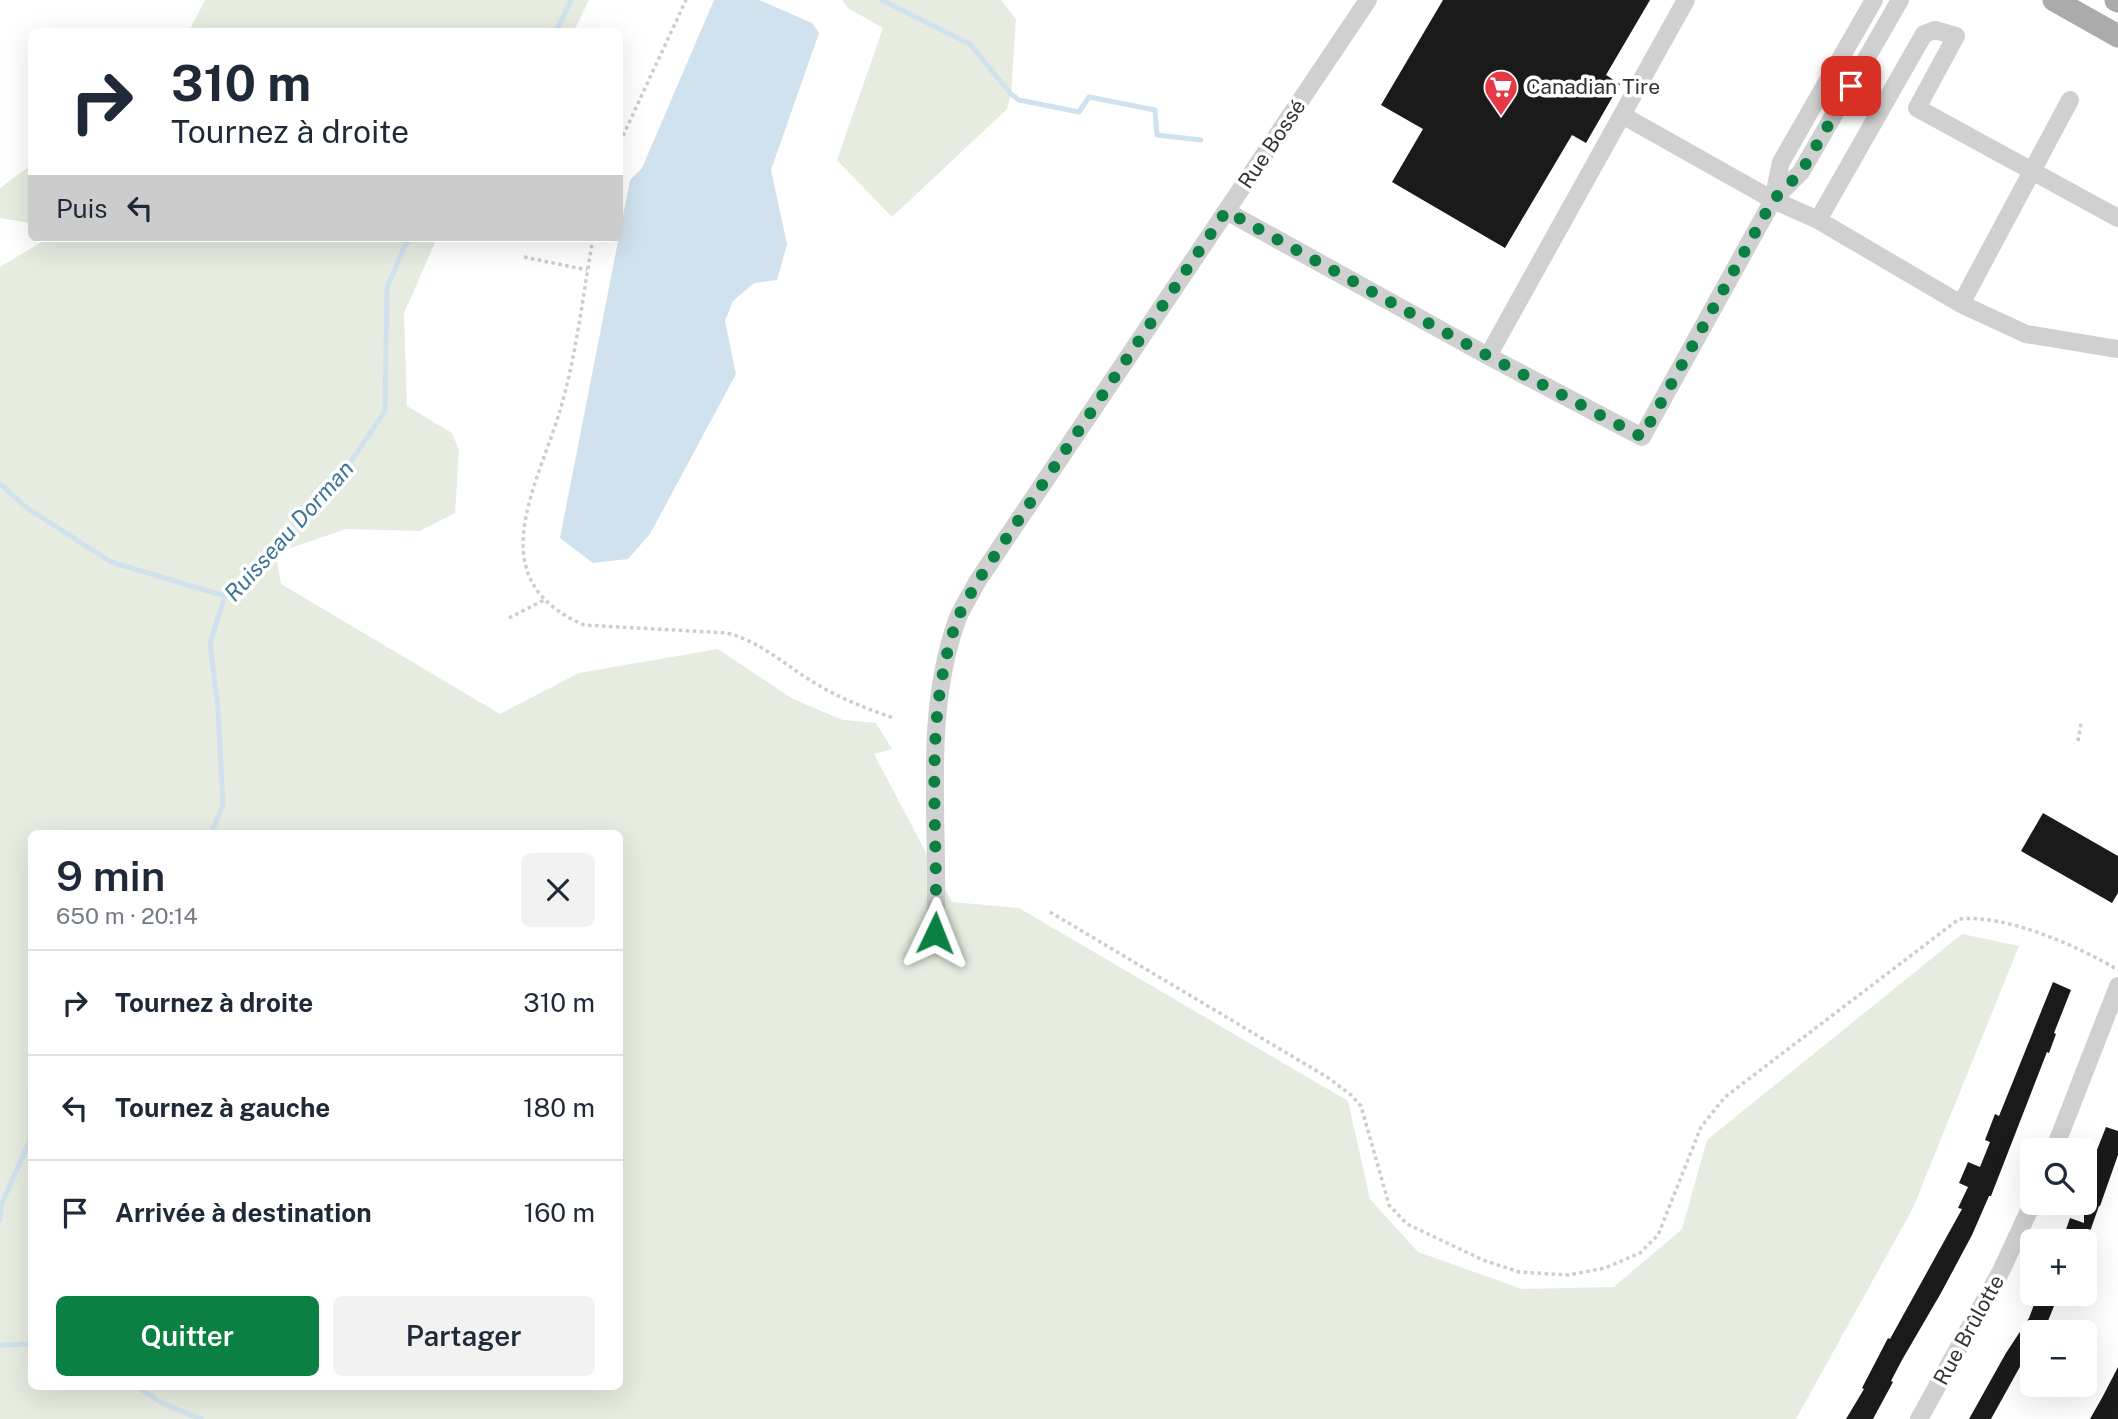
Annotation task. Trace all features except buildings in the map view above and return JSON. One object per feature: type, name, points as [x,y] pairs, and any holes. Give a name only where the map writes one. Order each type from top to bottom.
[{"type":"main road","points":[[2054,0],[2118,36]]},
{"type":"street","name":"Rue Bossé","points":[[935,933],[933,758],[937,696],[958,619],[977,582],[1368,0]]},
{"type":"street","points":[[1488,356],[1686,0]]},
{"type":"street","points":[[1773,200],[1781,162],[1874,0]]},
{"type":"street","points":[[1226,211],[1488,356],[1642,437],[1773,200],[1801,172],[1900,0]]},
{"type":"street","points":[[1818,220],[1924,34],[1935,30],[1956,36],[1917,108],[2118,218]]},
{"type":"street","points":[[1961,304],[2070,100]]},
{"type":"street","points":[[1622,116],[1773,200],[1818,220],[1961,304],[2026,334],[2118,349]]},
{"type":"street","points":[[2058,1138],[2118,986]]},
{"type":"street","name":"Rue Brûlotte","points":[[1919,1419],[2001,1271],[2027,1215]]},
{"type":"path","points":[[623,136],[686,0]]},
{"type":"path","points":[[592,242],[561,407],[524,519],[522,547],[529,575],[544,600],[562,616],[584,625],[727,633],[747,638],[816,684],[853,704],[894,718]]},
{"type":"path","points":[[524,257],[587,270]]},
{"type":"path","points":[[509,618],[544,600]]},
{"type":"path","points":[[2078,741],[2081,723]]},
{"type":"path","points":[[1050,912],[1327,1077],[1351,1095],[1361,1106],[1389,1205],[1407,1224],[1483,1260],[1519,1272],[1569,1275],[1605,1268],[1640,1254],[1658,1235],[1701,1127],[1725,1097],[1959,919],[1970,918],[2027,929],[2101,960],[2118,970]]},
{"type":"shaded area","points":[[205,0],[589,0],[575,28],[191,28]]},
{"type":"shaded area","points":[[842,0],[1001,0],[1016,19],[1011,94],[1007,109],[892,217],[837,160],[883,28],[848,8]]},
{"type":"shaded area","points":[[28,167],[28,223],[0,218],[0,188]]},
{"type":"shaded area","points":[[41,242],[435,242],[404,313],[407,406],[452,433],[459,450],[455,513],[420,531],[346,529],[276,553],[281,584],[500,714],[579,673],[718,649],[793,699],[843,720],[876,723],[892,749],[874,754],[952,902],[1019,908],[1348,1101],[1370,1199],[1418,1252],[1522,1289],[1614,1287],[1682,1229],[1707,1140],[1962,934],[2019,946],[1913,1208],[1796,1419],[0,1419],[0,267]]},
{"type":"water","points":[[714,0],[759,0],[812,23],[819,33],[771,170],[787,244],[777,280],[754,283],[733,301],[725,321],[736,374],[650,534],[628,559],[593,563],[560,538],[618,242],[623,242],[623,216],[630,180],[642,168]]},
{"type":"waterway","name":"Ruisseau Dorman","points":[[558,28],[571,0]]},
{"type":"waterway","points":[[882,0],[970,44],[1019,100],[1079,112],[1089,97],[1155,110],[1157,135],[1201,140]]},
{"type":"waterway","name":"Ruisseau Dorman","points":[[212,830],[223,805],[218,709],[210,643],[225,596],[346,469],[385,411],[387,288],[407,242]]},
{"type":"waterway","points":[[0,484],[27,508],[111,562],[225,596]]},
{"type":"waterway","name":"Ruisseau Dorman","points":[[0,1220],[2,1203],[28,1144]]},
{"type":"waterway","points":[[0,1345],[28,1344]]},
{"type":"waterway","points":[[142,1390],[162,1403],[201,1419]]},
{"type":"place","name":"Canadian Tire","points":[[1501,117]]},
{"type":"route","points":[[935,933],[933,758],[937,696],[958,619],[977,582],[1226,211],[1488,356],[1642,437],[1773,200],[1801,172],[1851,86]]}]
